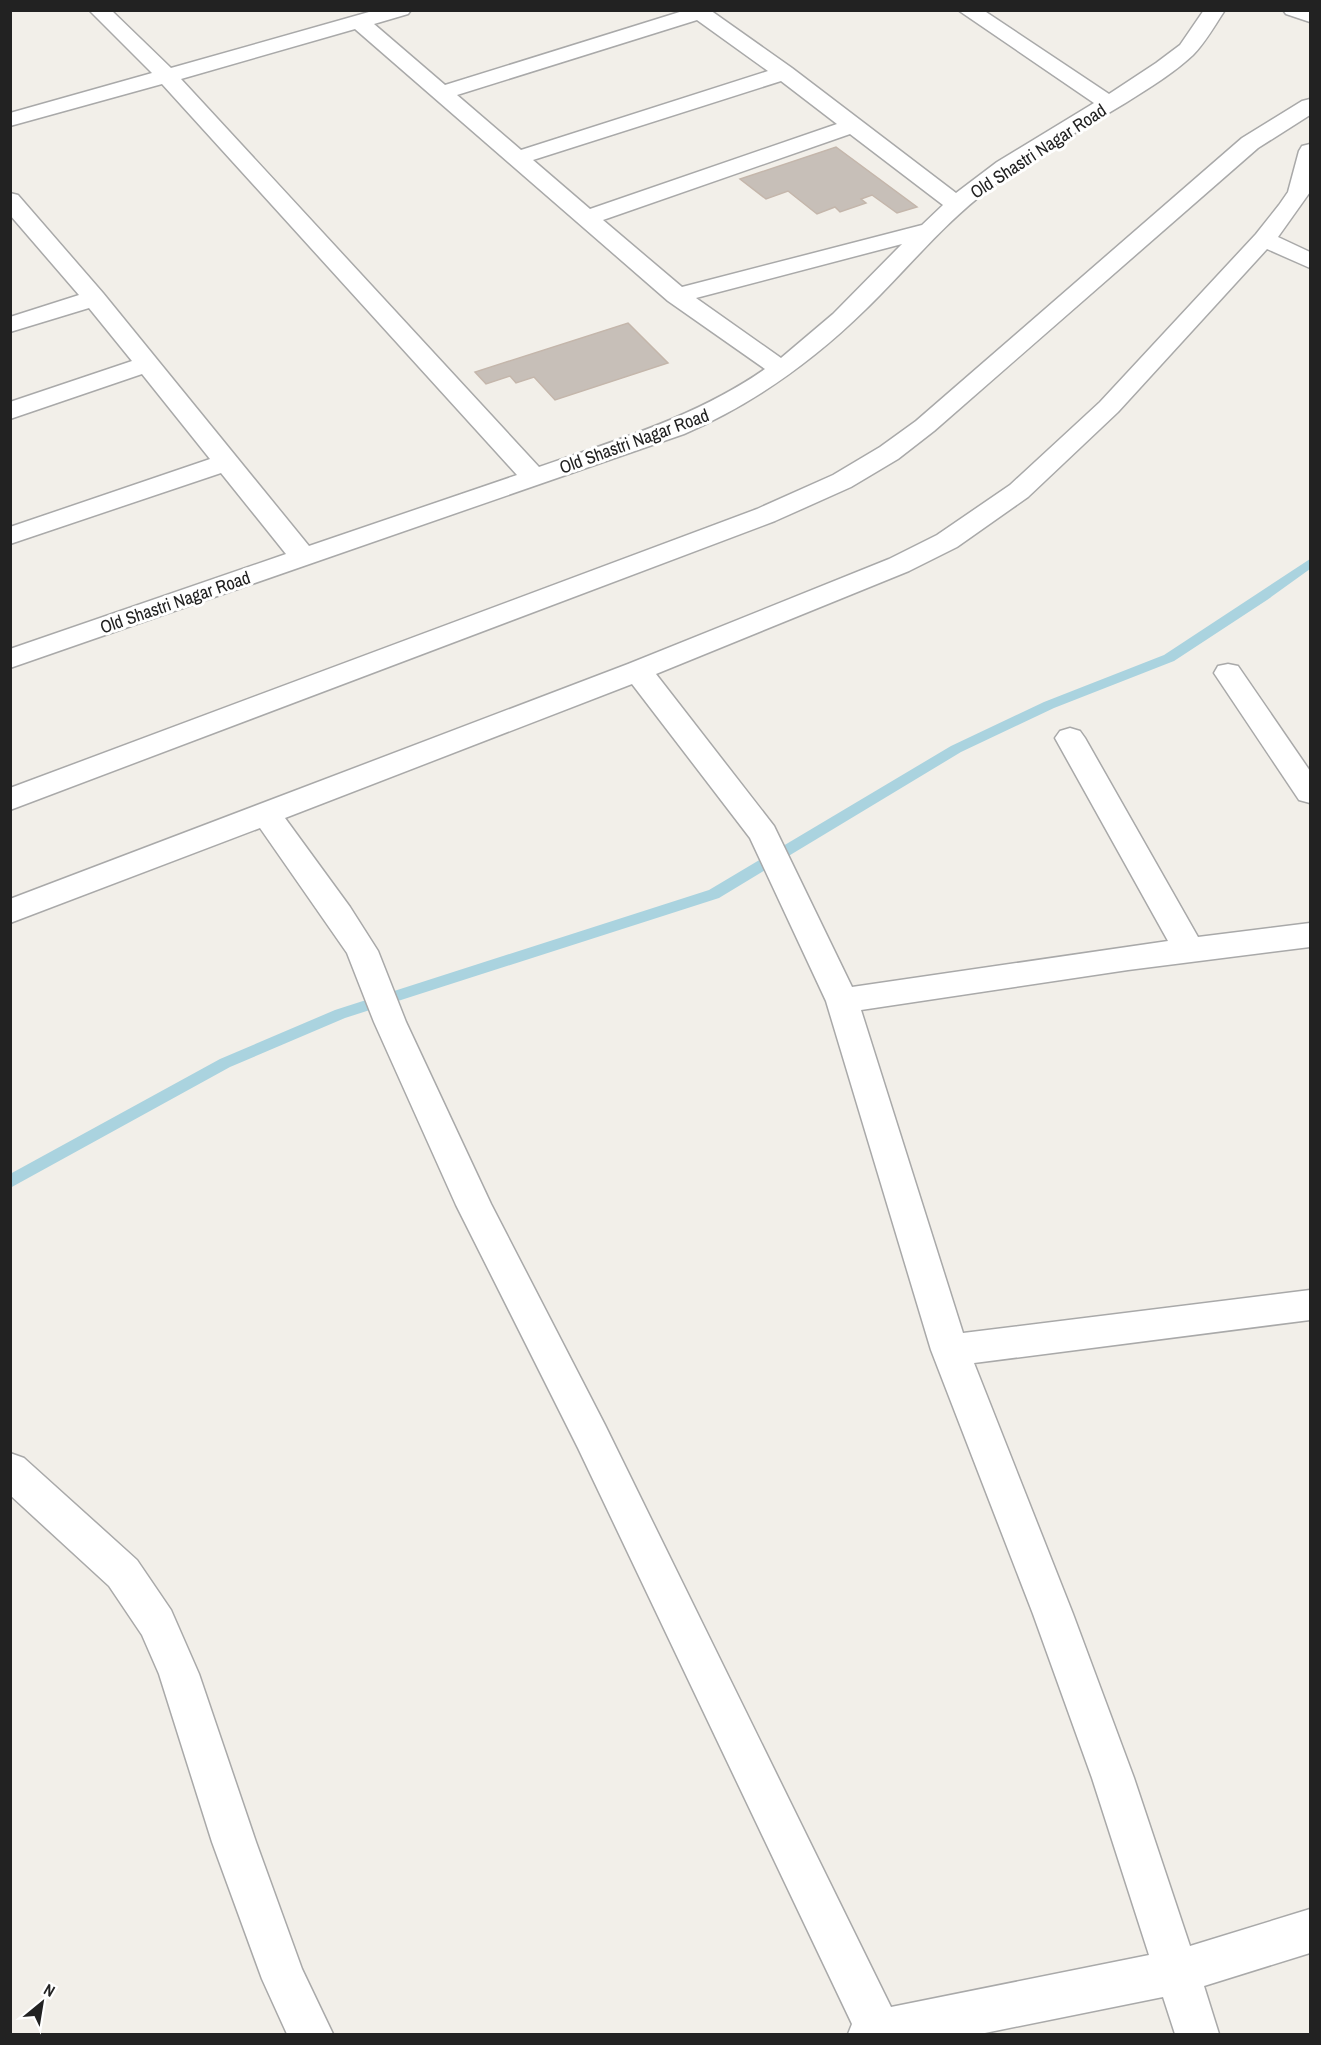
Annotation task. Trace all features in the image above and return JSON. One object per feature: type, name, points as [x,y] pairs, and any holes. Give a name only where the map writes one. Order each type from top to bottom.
[{"type":"street","points":[[99,10],[166,75],[533,477]]},
{"type":"street","points":[[10,120],[400,10]]},
{"type":"street","points":[[968,10],[1110,104]]},
{"type":"street","name":"Old Shastri Nagar Road","points":[[10,659],[675,429],[714,413],[782,370],[825,334],[957,205],[993,176],[1164,68],[1187,49],[1215,10]]},
{"type":"street","points":[[1293,10],[1311,16]]},
{"type":"street","points":[[441,93],[698,12],[784,73],[957,205]]},
{"type":"street","points":[[359,22],[677,296],[782,370]]},
{"type":"street","points":[[517,158],[784,73]]},
{"type":"street","points":[[10,800],[735,527],[842,481],[889,453],[925,426],[1250,143],[1311,105]]},
{"type":"street","points":[[587,218],[852,126]]},
{"type":"street","points":[[10,912],[638,671],[899,565],[947,541],[1010,497],[1109,407],[1264,239],[1299,192],[1311,151]]},
{"type":"street","points":[[10,201],[20,226],[94,298],[303,557]]},
{"type":"street","points":[[677,296],[931,230]]},
{"type":"street","points":[[1264,239],[1311,261]]},
{"type":"street","points":[[10,325],[94,298]]},
{"type":"street","points":[[10,411],[147,364]]},
{"type":"street","points":[[10,536],[227,462]]},
{"type":"street","points":[[638,671],[763,834],[842,1001],[950,1350],[1053,1614],[1113,1778],[1197,2034]]},
{"type":"street","points":[[1228,673],[1311,793]]},
{"type":"street","points":[[1070,738],[1189,950]]},
{"type":"street","points":[[265,813],[339,915],[362,951],[390,1022],[474,1205],[592,1437],[875,2033],[1178,1972],[1311,1931]]},
{"type":"street","points":[[842,1001],[1189,950],[1311,935]]},
{"type":"street","points":[[950,1350],[1311,1305]]},
{"type":"street","points":[[10,1470],[123,1573],[157,1623],[179,1674],[234,1842],[284,1979],[311,2034]]},
{"type":"building","points":[[836,147],[917,207],[897,213],[872,195],[861,199],[866,203],[840,212],[835,207],[817,214],[788,191],[766,199],[740,179]]},
{"type":"building","points":[[628,323],[668,363],[555,400],[534,377],[516,383],[510,376],[486,384],[475,372]]},
{"type":"waterway","points":[[10,1182],[225,1063],[340,1014],[714,894],[956,749],[1049,705],[1169,658],[1263,597],[1310,563]]}]
